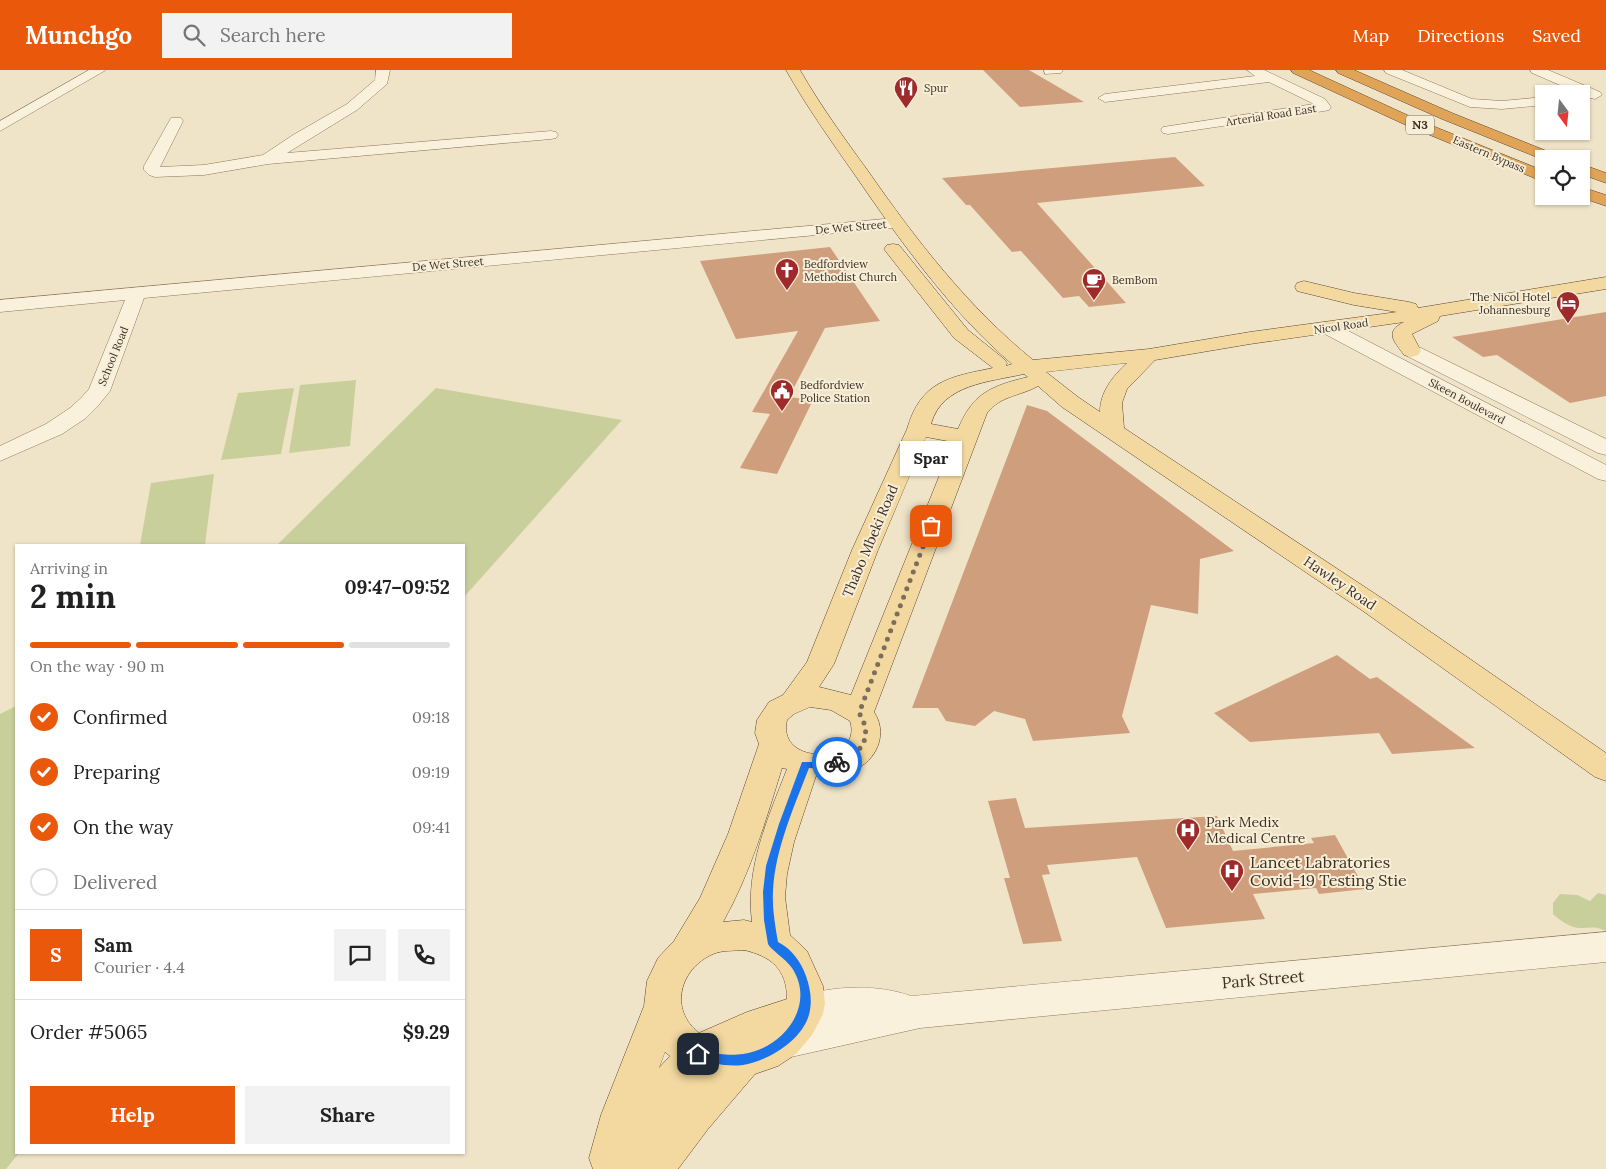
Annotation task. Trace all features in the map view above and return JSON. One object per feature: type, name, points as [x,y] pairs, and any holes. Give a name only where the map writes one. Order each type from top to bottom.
[{"type":"highway","name":"Eastern Bypass","points":[[1298,70],[1413,123],[1535,173]]},
{"type":"highway","name":"Eastern Bypass","points":[[1343,70],[1447,116],[1535,151]]},
{"type":"highway","points":[[1590,172],[1606,178]]},
{"type":"highway","points":[[1590,195],[1606,201]]},
{"type":"main road","points":[[793,70],[810,100],[896,223],[972,316],[1002,345],[1027,376]]},
{"type":"main road","points":[[794,101],[823,144]]},
{"type":"main road","points":[[870,218],[948,319],[982,351],[1027,376]]},
{"type":"main road","name":"Nicol Road","points":[[1027,376],[1074,363],[1149,355],[1250,338],[1359,324],[1606,283]]},
{"type":"main road","points":[[1250,338],[1284,323],[1308,300],[1362,300],[1439,311]]},
{"type":"main road","points":[[1412,351],[1402,337],[1402,331],[1439,311]]},
{"type":"main road","points":[[957,382],[971,368],[982,351]]},
{"type":"main road","points":[[1113,431],[1112,399],[1117,388],[1132,369],[1149,355]]},
{"type":"main road","points":[[859,713],[966,437],[983,402],[1027,376]]},
{"type":"main road","name":"Thabo Mbeki Road","points":[[794,701],[820,664],[865,550],[918,429],[923,412],[935,398],[957,382],[1027,376]]},
{"type":"main road","name":"Hawley Road","points":[[1027,376],[1070,402],[1373,605],[1606,769]]},
{"type":"main road","points":[[918,429],[966,437]]},
{"type":"main road","points":[[808,697],[823,697],[837,699],[850,705],[866,723],[867,734],[863,745],[854,755],[840,762],[823,765],[805,764],[782,754],[774,745],[770,736],[770,727],[773,718],[779,710],[794,701],[808,697]]},
{"type":"main road","points":[[687,951],[702,942],[722,936],[744,935],[764,939],[782,949],[798,967],[805,988],[805,1011],[796,1027],[782,1042],[764,1054],[743,1059],[721,1060],[698,1054],[679,1041],[666,1023],[662,1008],[662,993],[666,978],[687,951],[714,904],[745,834],[774,745]]},
{"type":"main road","points":[[774,944],[769,920],[768,892],[771,866],[783,824],[805,764]]},
{"type":"main road","points":[[607,1169],[621,1115],[662,1008]]},
{"type":"main road","points":[[614,1169],[660,1094],[698,1054],[731,1036],[760,1024],[805,1011]]},
{"type":"main road","points":[[653,1169],[694,1115],[743,1059]]},
{"type":"street","points":[[0,127],[98,70]]},
{"type":"street","name":"Arterial Road East","points":[[1168,130],[1324,107],[1320,102],[1254,70]]},
{"type":"street","points":[[1391,70],[1461,100],[1485,105],[1535,102]]},
{"type":"street","points":[[1537,70],[1594,95]]},
{"type":"street","points":[[268,159],[298,138],[352,107],[382,75]]},
{"type":"street","points":[[1105,98],[1270,78]]},
{"type":"street","points":[[176,121],[152,166],[152,170],[155,172],[211,169],[268,159],[551,135]]},
{"type":"street","name":"De Wet Street","points":[[0,306],[870,218],[896,223]]},
{"type":"street","name":"School Road","points":[[0,454],[60,427],[84,410],[92,401],[99,391],[137,293]]},
{"type":"street","name":"Skeen Boulevard","points":[[1359,324],[1606,448]]},
{"type":"street","name":"Skeen Boulevard","points":[[1328,328],[1606,474]]},
{"type":"street","name":"Park Street","points":[[782,1042],[920,1011],[1606,947]]},
{"type":"street","name":"Park Street","points":[[805,1011],[859,1004],[920,1011]]},
{"type":"green space","points":[[356,380],[350,446],[289,453],[300,385]]},
{"type":"green space","points":[[294,388],[281,454],[221,460],[238,393]]},
{"type":"green space","points":[[436,388],[622,420],[465,596],[465,544],[278,544]]},
{"type":"green space","points":[[214,474],[205,544],[140,544],[151,483]]},
{"type":"green space","points":[[15,706],[15,1154],[18,1154],[6,1169],[0,1169],[0,714]]},
{"type":"green space","points":[[1598,893],[1606,895],[1606,931],[1596,928],[1570,926],[1553,914],[1553,903],[1560,894],[1577,895],[1590,901]]},
{"type":"building","points":[[983,70],[1029,70],[1084,102],[1020,107]]},
{"type":"building","points":[[1175,157],[1205,186],[1037,203],[1126,303],[1089,307],[1079,296],[1063,298],[1021,251],[1012,252],[970,205],[966,205],[942,178]]},
{"type":"building","name":"Bedfordview Methodist Church","points":[[830,247],[880,321],[825,328],[789,397],[813,400],[777,474],[740,468],[770,414],[752,412],[798,331],[736,339],[700,261]]},
{"type":"building","points":[[1606,312],[1606,396],[1570,403],[1497,355],[1483,357],[1452,337]]},
{"type":"building","points":[[1027,405],[1047,411],[1234,551],[1200,559],[1198,614],[1151,605],[1122,716],[1130,733],[1033,741],[1025,719],[994,711],[975,726],[946,721],[938,708],[912,708]]},
{"type":"building","points":[[1337,655],[1370,679],[1377,677],[1475,748],[1392,754],[1379,733],[1250,742],[1214,713]]},
{"type":"building","points":[[1016,798],[1025,828],[1217,816],[1233,851],[1314,843],[1311,838],[1335,835],[1365,889],[1319,894],[1316,888],[1253,894],[1265,919],[1166,928],[1137,857],[1047,865],[1050,874],[1042,875],[1062,941],[1023,944],[1004,878],[1010,878],[988,801]]},
{"type":"way so far","points":[[837,762],[854,755],[863,745],[867,734],[866,723],[859,713],[931,526]]},
{"type":"place","name":"Spur","points":[[906,109]]},
{"type":"place","name":"Bedfordview Methodist Church","points":[[787,291]]},
{"type":"place","name":"BemBom","points":[[1094,301]]},
{"type":"place","name":"The Nicol Hotel Johannesburg","points":[[1568,324]]},
{"type":"place","name":"Bedfordview Police Station","points":[[782,412]]},
{"type":"place","name":"Spar","points":[[931,526]]},
{"type":"place","name":"Park Medix Medical Centre","points":[[1188,851]]},
{"type":"place","name":"Lancet Labratories Covid-19 Testing Stie","points":[[1232,892]]},
{"type":"route","points":[[698,1054],[721,1060],[743,1059],[764,1054],[782,1042],[796,1027],[805,1011],[805,988],[798,967],[782,949],[774,944],[769,920],[768,892],[771,866],[783,824],[805,764],[823,765],[837,762]]}]
